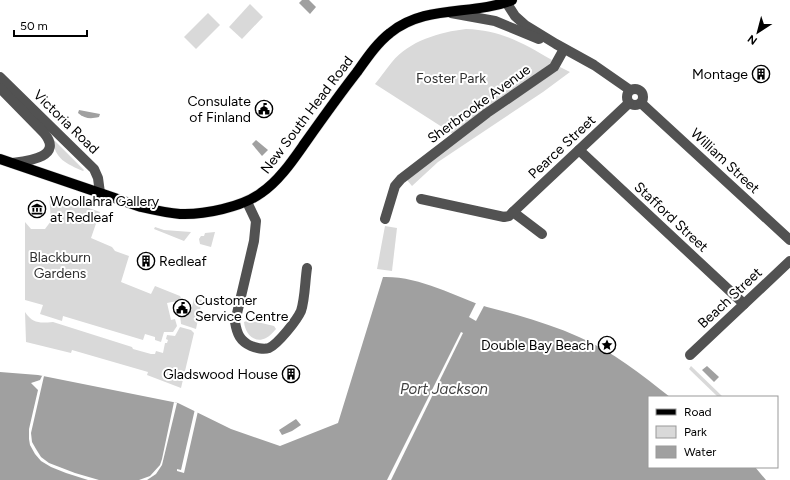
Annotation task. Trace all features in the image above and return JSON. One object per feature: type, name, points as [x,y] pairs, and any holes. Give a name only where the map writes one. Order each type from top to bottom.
[{"type":"main road","name":"New South Head Road","points":[[0,159],[141,207],[163,212],[182,214],[198,213],[247,202],[263,192],[279,176],[298,153],[350,80],[382,40],[391,32],[406,23],[429,15],[509,1]]},
{"type":"street","points":[[509,1],[515,16],[521,22],[594,65],[630,90],[637,89],[642,92],[643,97],[641,103],[634,106],[629,103],[626,98],[630,90]]},
{"type":"street","points":[[444,12],[495,21],[530,36],[560,46]]},
{"type":"street","name":"Sherbrooke Avenue","points":[[385,219],[395,186],[401,179],[487,113],[554,67],[560,46]]},
{"type":"street","name":"Victoria Road","points":[[0,77],[94,169],[100,182],[100,193]]},
{"type":"street","points":[[0,88],[48,138],[48,152],[41,158],[13,163]]},
{"type":"street","name":"Pearce Street","points":[[513,212],[629,103]]},
{"type":"street","name":"William Street","points":[[641,103],[790,240]]},
{"type":"street","name":"Stafford Street","points":[[579,150],[744,304]]},
{"type":"street","points":[[421,199],[504,217],[509,216],[513,212],[542,234]]},
{"type":"street","points":[[247,202],[256,221],[254,241],[235,322],[237,333],[243,342],[262,349],[270,347],[277,342],[301,310],[307,268]]},
{"type":"street","name":"Beach Street","points":[[690,355],[790,261]]},
{"type":"green space","points":[[250,4],[263,17],[242,39],[229,27]]},
{"type":"green space","points":[[208,13],[220,25],[196,49],[184,37]]},
{"type":"green space","name":"Foster Park","points":[[466,29],[490,32],[511,38],[552,60],[550,64],[503,96],[453,134],[375,84],[392,62],[407,48],[436,35]]},
{"type":"green space","points":[[560,67],[570,72],[543,92],[438,162],[412,186],[407,180],[486,119]]},
{"type":"green space","points":[[53,139],[84,170],[83,171],[62,160],[56,151]]},
{"type":"green space","name":"Blackburn Gardens","points":[[49,194],[100,212],[91,238],[112,247],[115,251],[129,256],[121,282],[151,294],[155,286],[180,296],[182,300],[167,303],[171,320],[175,319],[177,326],[173,332],[164,332],[161,342],[155,340],[155,337],[145,334],[143,340],[63,316],[62,321],[40,314],[43,305],[25,300],[25,222],[31,229],[45,229],[51,221]]},
{"type":"green space","points":[[385,226],[397,228],[392,271],[377,269]]},
{"type":"green space","points":[[155,227],[164,230],[191,232],[184,241],[154,229]]},
{"type":"green space","points":[[215,232],[211,247],[200,244],[199,239],[201,236],[204,236],[205,233]]},
{"type":"green space","points":[[194,298],[202,300],[196,329],[181,324],[180,314],[192,307]]},
{"type":"green space","points":[[25,312],[31,319],[37,322],[53,322],[151,354],[155,354],[156,351],[163,353],[165,343],[167,343],[168,340],[166,339],[167,335],[175,336],[180,327],[191,330],[194,333],[181,388],[147,375],[148,372],[72,350],[71,353],[26,342]]},
{"type":"green space","points":[[249,320],[274,326],[276,329],[262,340],[254,339],[246,330],[244,322]]},
{"type":"green space","points":[[691,366],[722,396],[717,396],[689,369]]},
{"type":"water","points":[[302,0],[309,0],[316,7],[310,14],[299,3]]},
{"type":"water","points":[[79,110],[100,114],[99,117],[88,118],[78,113]]},
{"type":"water","points":[[256,140],[268,150],[262,156],[252,144]]},
{"type":"water","name":"Port Jackson","points":[[383,277],[397,278],[423,283],[474,303],[517,315],[571,334],[603,349],[649,380],[669,396],[648,396],[648,468],[756,468],[766,480],[0,480],[0,372],[38,375],[178,403],[231,429],[280,446],[338,423]]},
{"type":"water","points":[[707,366],[719,377],[714,382],[702,370]]},
{"type":"water","points":[[296,419],[301,425],[282,435],[279,430]]},
{"type":"pier","points":[[477,301],[485,304],[476,321],[469,317]]},
{"type":"pier","points":[[461,332],[463,333],[391,480],[387,480]]},
{"type":"pier","points":[[42,376],[44,376],[31,433],[32,442],[41,457],[49,463],[99,480],[88,480],[51,467],[41,461],[30,445],[29,429],[38,390],[31,383],[40,380]]},
{"type":"pier","points":[[174,402],[177,403],[162,465],[156,474],[147,480],[139,480],[150,476],[160,465]]},
{"type":"pier","points":[[195,409],[198,411],[184,473],[177,471],[177,469],[181,470]]},
{"type":"place","name":"Montage","points":[[761,74]]},
{"type":"place","name":"Consulate of Finland","points":[[264,109]]},
{"type":"place","name":"Woollahra Gallery at Redleaf","points":[[37,209]]},
{"type":"place","name":"Redleaf","points":[[146,261]]},
{"type":"place","name":"Customer Service Centre","points":[[182,308]]},
{"type":"place","name":"Double Bay Beach","points":[[607,345]]},
{"type":"place","name":"Gladswood House","points":[[291,374]]}]
